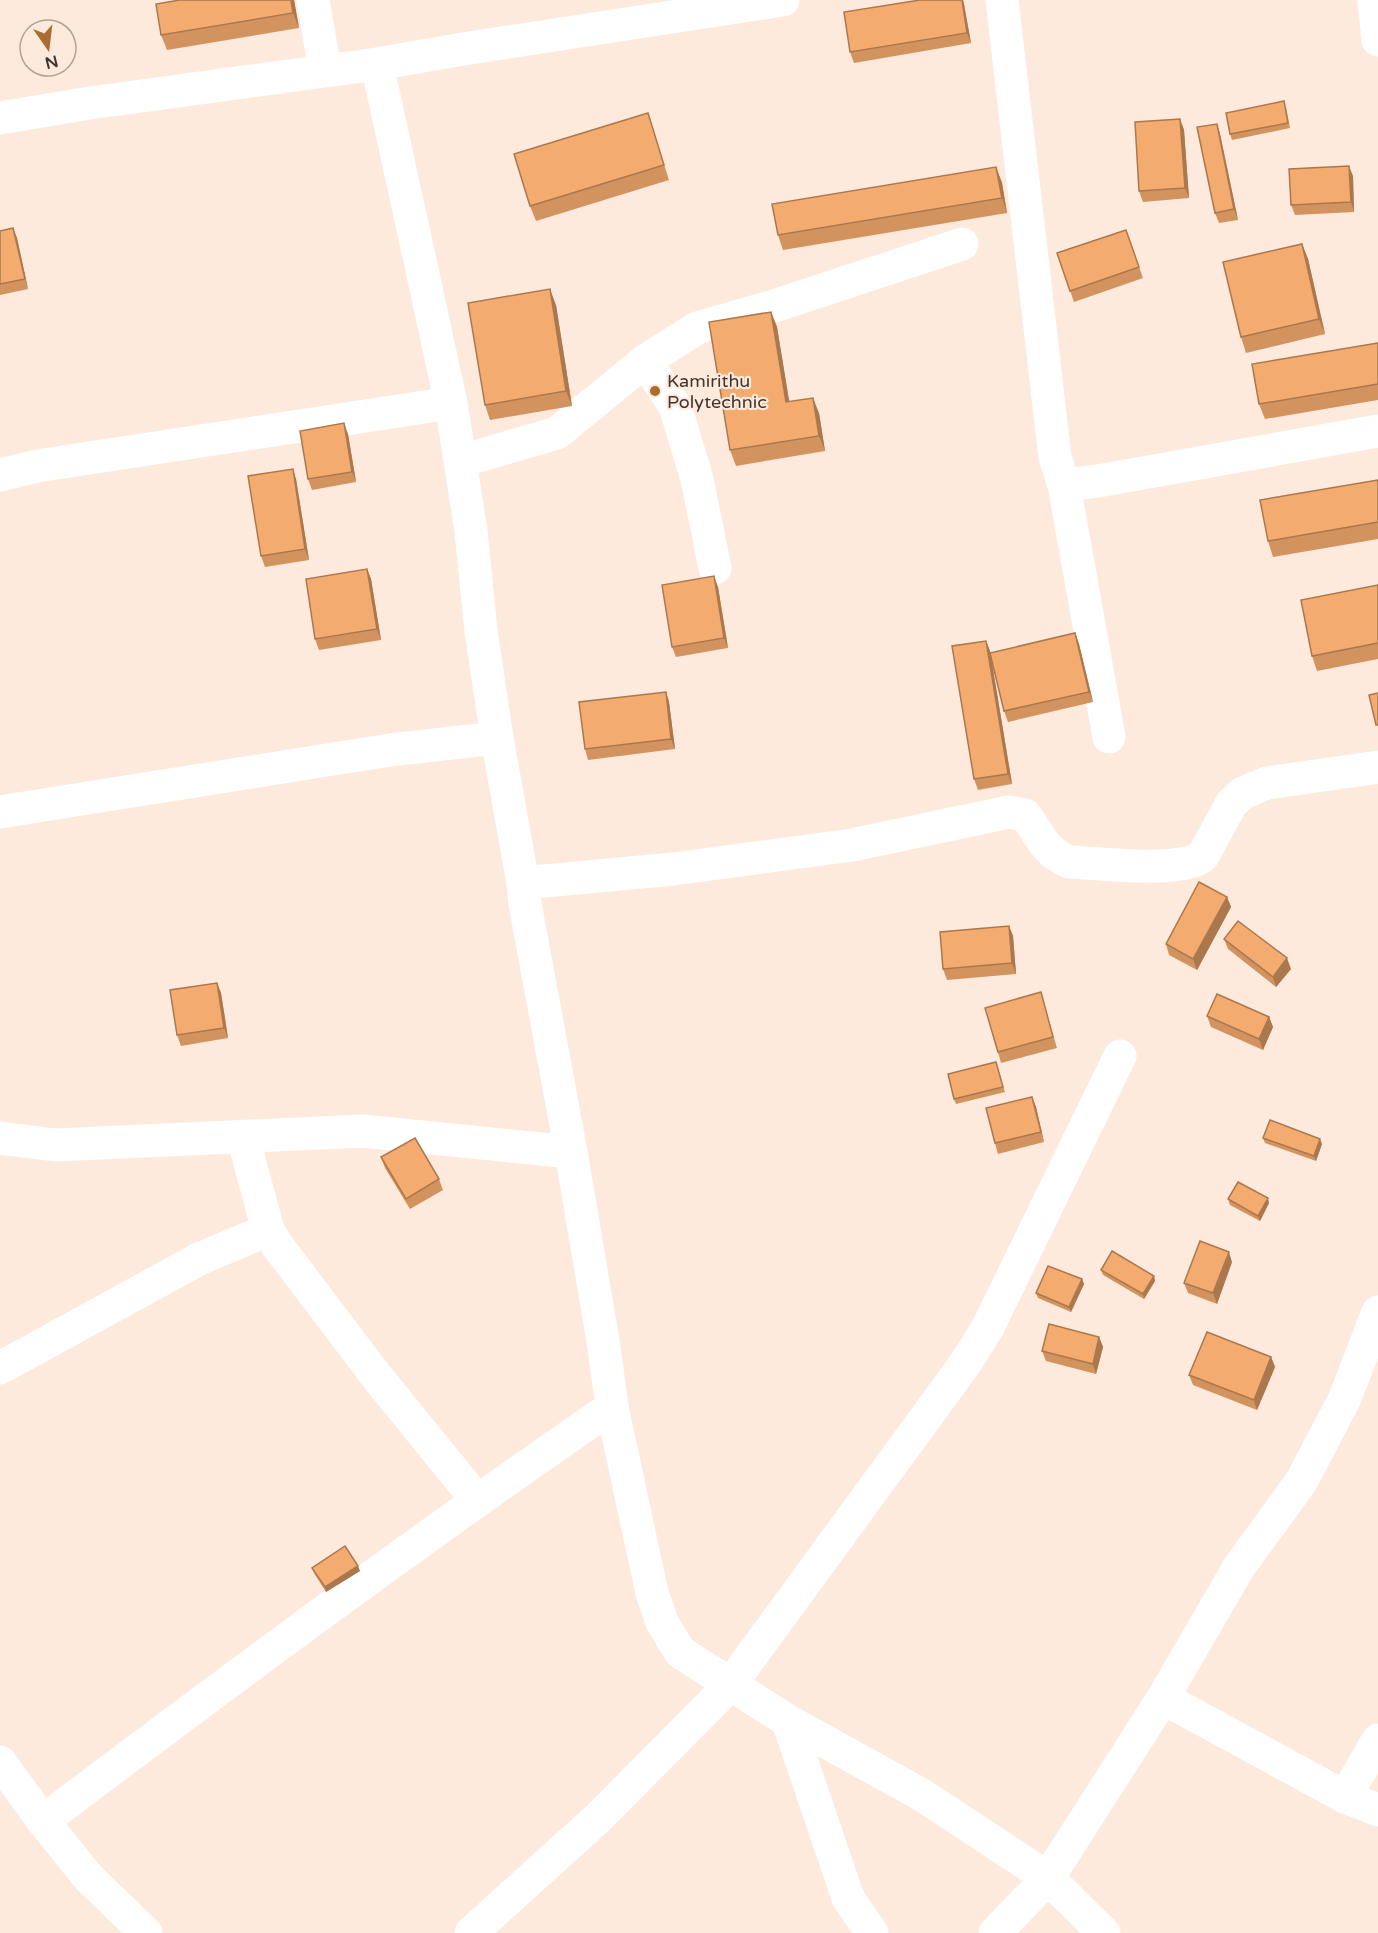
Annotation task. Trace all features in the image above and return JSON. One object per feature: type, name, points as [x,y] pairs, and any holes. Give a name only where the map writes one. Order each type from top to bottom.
[{"type":"street","points":[[313,0],[325,70]]},
{"type":"street","points":[[0,118],[90,103],[377,64],[783,0]]},
{"type":"street","points":[[1002,0],[1055,457],[1064,485],[1109,737]]},
{"type":"street","points":[[1374,0],[1378,40]]},
{"type":"street","points":[[377,64],[451,403],[471,531],[481,630],[497,738],[571,1152],[612,1407],[652,1593],[662,1622],[680,1652],[788,1721],[922,1796],[1048,1878],[1104,1933]]},
{"type":"street","points":[[461,461],[557,433],[645,361],[697,328],[771,307],[962,244]]},
{"type":"street","points":[[645,361],[675,406],[697,479],[715,568]]},
{"type":"street","points":[[0,475],[37,466],[451,403]]},
{"type":"street","points":[[1064,485],[1098,481],[1378,431]]},
{"type":"street","points":[[0,812],[390,750],[497,738]]},
{"type":"street","points":[[524,884],[673,869],[852,845],[1009,812],[1025,815],[1041,841],[1057,857],[1069,862],[1163,866],[1186,864],[1203,856],[1231,804],[1243,793],[1267,783],[1378,767]]},
{"type":"street","points":[[471,1933],[598,1818],[730,1684],[967,1361],[987,1327],[1120,1056]]},
{"type":"street","points":[[0,1138],[55,1145],[363,1131],[571,1152]]},
{"type":"street","points":[[243,1137],[268,1230],[376,1377],[477,1500]]},
{"type":"street","points":[[0,1368],[199,1259],[268,1230]]},
{"type":"street","points":[[995,1933],[1048,1878],[1163,1698],[1239,1567],[1301,1482],[1345,1398],[1378,1312]]},
{"type":"street","points":[[43,1821],[477,1500],[612,1407]]},
{"type":"street","points":[[1163,1698],[1346,1797],[1378,1810]]},
{"type":"street","points":[[788,1721],[848,1898],[872,1933]]},
{"type":"street","points":[[1346,1797],[1378,1740]]},
{"type":"street","points":[[0,1762],[88,1877],[146,1933]]},
{"type":"building","points":[[180,0],[291,0],[293,13],[161,35],[156,4]]},
{"type":"building","points":[[920,0],[962,0],[967,33],[850,52],[844,12]]},
{"type":"building","points":[[1284,101],[1288,123],[1230,134],[1226,113]]},
{"type":"building","points":[[648,113],[664,165],[530,206],[514,154]]},
{"type":"building","points":[[1180,119],[1185,188],[1139,191],[1135,122]]},
{"type":"building","points":[[1217,124],[1234,209],[1215,213],[1197,127]]},
{"type":"building","points":[[1349,166],[1351,202],[1291,205],[1289,169]]},
{"type":"building","points":[[996,167],[1002,198],[778,235],[772,204]]},
{"type":"building","points":[[13,228],[25,279],[0,284],[0,231]]},
{"type":"building","points":[[1126,230],[1139,267],[1070,291],[1057,253]]},
{"type":"building","points":[[1302,244],[1319,319],[1241,337],[1223,262]]},
{"type":"building","points":[[550,289],[566,391],[485,405],[468,303]]},
{"type":"building","points":[[771,312],[786,402],[813,398],[819,436],[730,450],[709,322]]},
{"type":"building","points":[[1378,343],[1378,384],[1259,404],[1252,364]]},
{"type":"building","points":[[344,423],[352,472],[308,479],[300,431]]},
{"type":"building","points":[[293,469],[305,549],[261,556],[248,476]]},
{"type":"building","points":[[1378,480],[1378,522],[1268,541],[1260,500]]},
{"type":"building","points":[[367,569],[377,629],[315,639],[306,579]]},
{"type":"building","points":[[714,576],[724,638],[672,647],[662,585]]},
{"type":"building","points":[[1378,585],[1378,643],[1312,656],[1301,600]]},
{"type":"building","points":[[1075,633],[1089,692],[1004,711],[990,653]]},
{"type":"building","points":[[986,641],[1008,774],[974,779],[952,646]]},
{"type":"building","points":[[666,692],[671,739],[585,749],[579,702]]},
{"type":"building","points":[[1378,693],[1378,725],[1376,725],[1369,695]]},
{"type":"building","points":[[1199,882],[1227,897],[1193,959],[1166,944]]},
{"type":"building","points":[[1238,921],[1287,958],[1273,977],[1224,939]]},
{"type":"building","points":[[1009,926],[1012,963],[943,969],[940,932]]},
{"type":"building","points":[[217,983],[224,1028],[177,1035],[170,990]]},
{"type":"building","points":[[1041,992],[1053,1037],[998,1052],[985,1008]]},
{"type":"building","points":[[1217,994],[1269,1017],[1259,1039],[1207,1016]]},
{"type":"building","points":[[996,1062],[1003,1087],[954,1099],[948,1074]]},
{"type":"building","points":[[1032,1097],[1041,1132],[995,1143],[986,1108]]},
{"type":"building","points":[[1270,1120],[1320,1139],[1314,1156],[1263,1138]]},
{"type":"building","points":[[415,1138],[439,1179],[406,1199],[381,1157]]},
{"type":"building","points":[[1238,1182],[1268,1198],[1258,1216],[1228,1199]]},
{"type":"building","points":[[1200,1241],[1229,1252],[1213,1293],[1184,1283]]},
{"type":"building","points":[[1112,1251],[1154,1276],[1143,1294],[1101,1270]]},
{"type":"building","points":[[1048,1266],[1082,1279],[1069,1307],[1036,1293]]},
{"type":"building","points":[[1049,1324],[1099,1337],[1093,1364],[1042,1351]]},
{"type":"building","points":[[1207,1332],[1271,1357],[1254,1400],[1189,1375]]},
{"type":"building","points":[[345,1546],[358,1566],[325,1587],[312,1568]]},
{"type":"place","name":"Kamirithu Polytechnic","points":[[655,391]]}]
